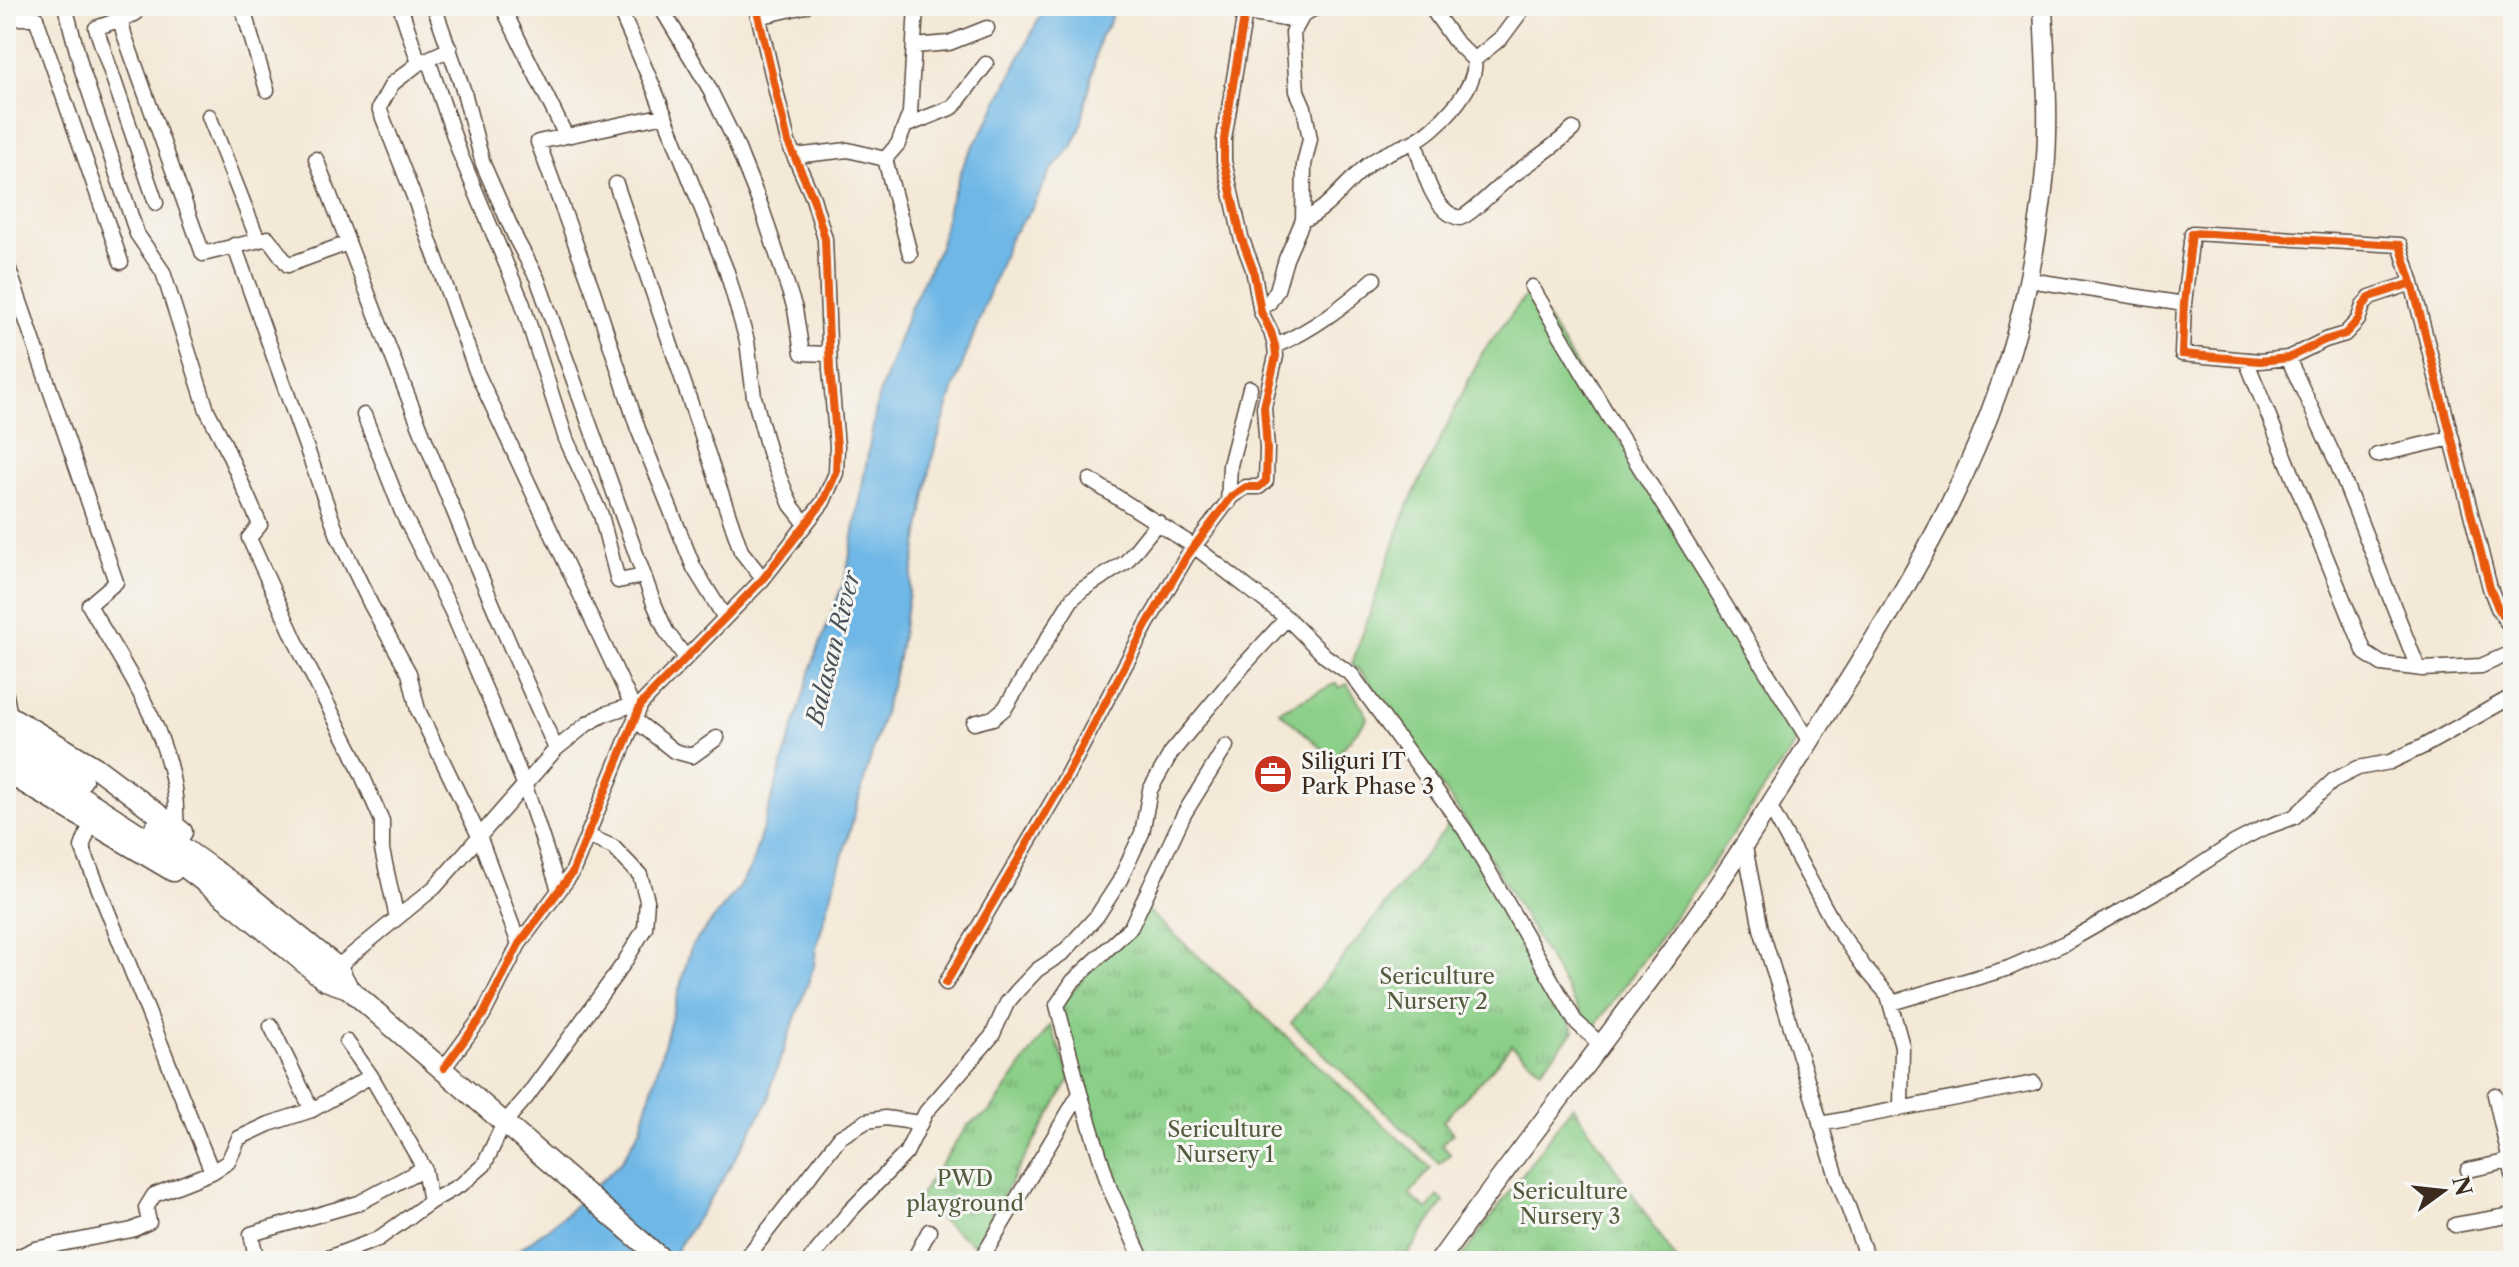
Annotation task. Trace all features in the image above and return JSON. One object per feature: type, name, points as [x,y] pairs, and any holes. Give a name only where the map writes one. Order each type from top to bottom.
[{"type":"highway","points":[[6,772],[231,909],[242,900],[246,887],[176,828],[95,767],[7,721]]},
{"type":"highway","points":[[7,721],[168,853],[242,900],[337,967],[348,988]]},
{"type":"highway","points":[[6,753],[121,813]]},
{"type":"highway","points":[[242,900],[325,980],[348,988],[664,1261]]},
{"type":"main road","points":[[1439,1261],[1672,951],[1745,847],[1889,618],[1968,470],[2009,359],[2029,280],[2045,169],[2043,6]]},
{"type":"street","points":[[12,6],[16,18],[36,18],[121,262]]},
{"type":"street","points":[[65,6],[82,70],[137,234],[163,272],[207,410],[260,525],[249,538],[382,821],[382,850],[397,918]]},
{"type":"street","points":[[242,6],[267,90]]},
{"type":"street","points":[[400,6],[522,302],[566,439],[601,515],[618,581],[644,576]]},
{"type":"street","points":[[434,6],[464,92],[483,164],[537,278],[666,631],[686,658]]},
{"type":"street","points":[[502,6],[566,136]]},
{"type":"street","points":[[618,6],[727,272],[747,341],[754,397],[769,452],[791,505],[806,524]]},
{"type":"street","points":[[660,6],[707,84],[734,139],[762,209],[795,309],[802,353],[829,354]]},
{"type":"street","points":[[444,1068],[483,1015],[519,944],[572,873],[636,711],[763,579],[823,502],[836,473],[825,239],[813,198],[788,142],[757,11],[805,6]]},
{"type":"street","points":[[885,159],[898,144],[910,113],[916,6]]},
{"type":"street","points":[[1260,308],[1269,303],[1277,290],[1303,220],[1304,165],[1310,139],[1304,107],[1297,91],[1293,33],[1303,15],[1313,9],[1330,6]]},
{"type":"street","points":[[1303,220],[1322,209],[1370,162],[1415,141],[1440,123],[1473,78],[1474,60],[1454,40],[1430,6]]},
{"type":"street","points":[[1474,60],[1507,32],[1525,6]]},
{"type":"street","points":[[946,983],[1060,788],[1147,624],[1187,556],[1239,490],[1259,487],[1266,481],[1264,407],[1276,356],[1275,346],[1260,308],[1253,269],[1241,237],[1224,161],[1224,139],[1245,9],[1299,21]]},
{"type":"street","points":[[156,203],[96,28],[125,13],[129,49],[203,254],[268,238],[288,265],[348,243]]},
{"type":"street","points":[[914,46],[949,43],[987,28]]},
{"type":"street","points":[[450,49],[424,61],[392,84],[379,108],[476,371],[636,711],[674,751],[692,756],[717,738]]},
{"type":"street","points":[[905,126],[953,107],[986,64]]},
{"type":"street","points":[[665,115],[538,142],[593,291],[638,429],[694,568],[725,618]]},
{"type":"street","points":[[209,116],[258,240]]},
{"type":"street","points":[[1415,141],[1430,190],[1452,215],[1460,218],[1468,215],[1485,197],[1573,129]]},
{"type":"street","points":[[794,156],[848,150],[885,159]]},
{"type":"street","points":[[316,159],[502,627],[556,749]]},
{"type":"street","points":[[885,159],[910,254]]},
{"type":"street","points":[[616,184],[741,551],[763,579]]},
{"type":"street","points":[[2412,283],[2370,297],[2358,320],[2345,334],[2288,358],[2246,360],[2182,354],[2192,233],[2400,245],[2412,283],[2490,588],[2513,631]]},
{"type":"street","points":[[234,245],[338,536],[371,605],[409,673],[418,710],[479,836],[519,944]]},
{"type":"street","points":[[6,261],[116,582],[89,605],[138,691],[164,747],[176,789],[176,828]]},
{"type":"street","points":[[1275,346],[1340,309],[1374,279]]},
{"type":"street","points":[[2029,280],[2184,304]]},
{"type":"street","points":[[1532,287],[1810,742]]},
{"type":"street","points":[[2288,358],[2337,463],[2418,668]]},
{"type":"street","points":[[2246,360],[2365,653],[2382,664],[2418,668],[2481,666],[2513,652]]},
{"type":"street","points":[[1228,503],[1230,465],[1250,388]]},
{"type":"street","points":[[364,415],[402,512],[452,612],[525,786],[559,890]]},
{"type":"street","points":[[2377,455],[2452,438]]},
{"type":"street","points":[[1090,480],[1195,547],[1287,618],[1325,656],[1347,671],[1465,830],[1575,1021],[1600,1044]]},
{"type":"street","points":[[974,723],[999,714],[1072,599],[1126,562],[1158,522]]},
{"type":"street","points":[[809,1261],[850,1211],[906,1153],[926,1112],[992,1036],[1007,1003],[1037,970],[1064,952],[1097,916],[1119,882],[1142,833],[1150,790],[1171,753],[1287,618]]},
{"type":"street","points":[[6,695],[7,721]]},
{"type":"street","points":[[1891,1003],[2009,968],[2065,943],[2185,875],[2234,843],[2294,817],[2334,780],[2358,768],[2390,762],[2422,747],[2513,696]]},
{"type":"street","points":[[337,967],[435,887],[556,749],[605,714],[636,711]]},
{"type":"street","points":[[1143,1261],[1110,1189],[1057,1014],[1058,1001],[1073,981],[1131,927],[1184,814],[1226,746]]},
{"type":"street","points":[[1770,807],[1834,924],[1888,995],[1902,1046],[1901,1108]]},
{"type":"street","points":[[91,823],[82,847],[212,1172]]},
{"type":"street","points":[[320,1261],[378,1239],[430,1202],[462,1184],[484,1165],[504,1123],[526,1098],[624,963],[645,928],[647,900],[640,875],[613,847],[588,836]]},
{"type":"street","points":[[1745,847],[1761,929],[1837,1177],[1868,1261]]},
{"type":"street","points":[[271,1026],[312,1110]]},
{"type":"street","points":[[347,1042],[371,1076],[424,1168],[430,1202]]},
{"type":"street","points":[[9,1261],[35,1249],[132,1230],[149,1222],[146,1208],[154,1195],[212,1172],[228,1162],[239,1138],[312,1110],[371,1076]]},
{"type":"street","points":[[1820,1124],[2034,1083]]},
{"type":"street","points":[[980,1261],[1080,1093]]},
{"type":"street","points":[[2468,1170],[2512,1168],[2495,1095]]},
{"type":"street","points":[[744,1261],[840,1137],[867,1121],[885,1118],[920,1123]]},
{"type":"street","points":[[257,1261],[251,1234],[359,1203],[424,1168]]},
{"type":"street","points":[[2455,1225],[2513,1215]]},
{"type":"street","points":[[913,1261],[929,1231]]},
{"type":"green space","points":[[1530,290],[1800,737],[1690,896],[1591,1031],[1480,841],[1363,674],[1352,664],[1406,510],[1482,353]]},
{"type":"green space","points":[[1336,683],[1339,688],[1347,684],[1367,719],[1334,759],[1279,711]]},
{"type":"green space","name":"Sericulture Nursery 2","points":[[1451,822],[1467,843],[1574,1031],[1541,1069],[1511,1045],[1443,1121],[1453,1133],[1442,1145],[1450,1154],[1440,1164],[1291,1023]]},
{"type":"green space","name":"Sericulture Nursery 1","points":[[1144,907],[1431,1168],[1409,1195],[1428,1210],[1438,1196],[1444,1202],[1403,1261],[1148,1261],[1114,1191],[1060,1006]]},
{"type":"green space","name":"PWD playground","points":[[1050,1025],[1071,1078],[974,1245],[916,1201],[968,1125],[990,1112]]},
{"type":"green space","name":"Sericulture Nursery 3","points":[[1573,1105],[1677,1261],[1459,1261]]},
{"type":"water","name":"Balasan River","points":[[1045,6],[1114,6],[1109,24],[1100,37],[1080,130],[1072,147],[1050,171],[1033,207],[1010,238],[954,387],[932,458],[891,687],[816,948],[814,966],[771,1085],[769,1100],[720,1184],[669,1261],[505,1261],[566,1214],[621,1162],[641,1128],[691,947],[737,890],[751,867],[815,657],[846,576],[878,398],[910,309],[940,246],[949,204],[966,158],[988,122]]},
{"type":"cycle path","points":[[444,1068],[483,1015],[519,944],[572,873],[641,704],[763,579],[823,502],[836,473],[825,239],[813,198],[788,142],[756,6]]},
{"type":"cycle path","points":[[946,983],[1060,788],[1147,624],[1187,556],[1232,496],[1246,487],[1259,487],[1266,481],[1264,407],[1276,356],[1275,346],[1261,312],[1253,269],[1241,237],[1224,161],[1224,139],[1246,6]]},
{"type":"cycle path","points":[[2412,283],[2370,297],[2358,320],[2345,334],[2288,358],[2260,361],[2182,354],[2192,233],[2400,245],[2412,283],[2490,588],[2513,631]]},
{"type":"place","name":"Siliguri IT Park Phase 3","points":[[1273,774]]}]
